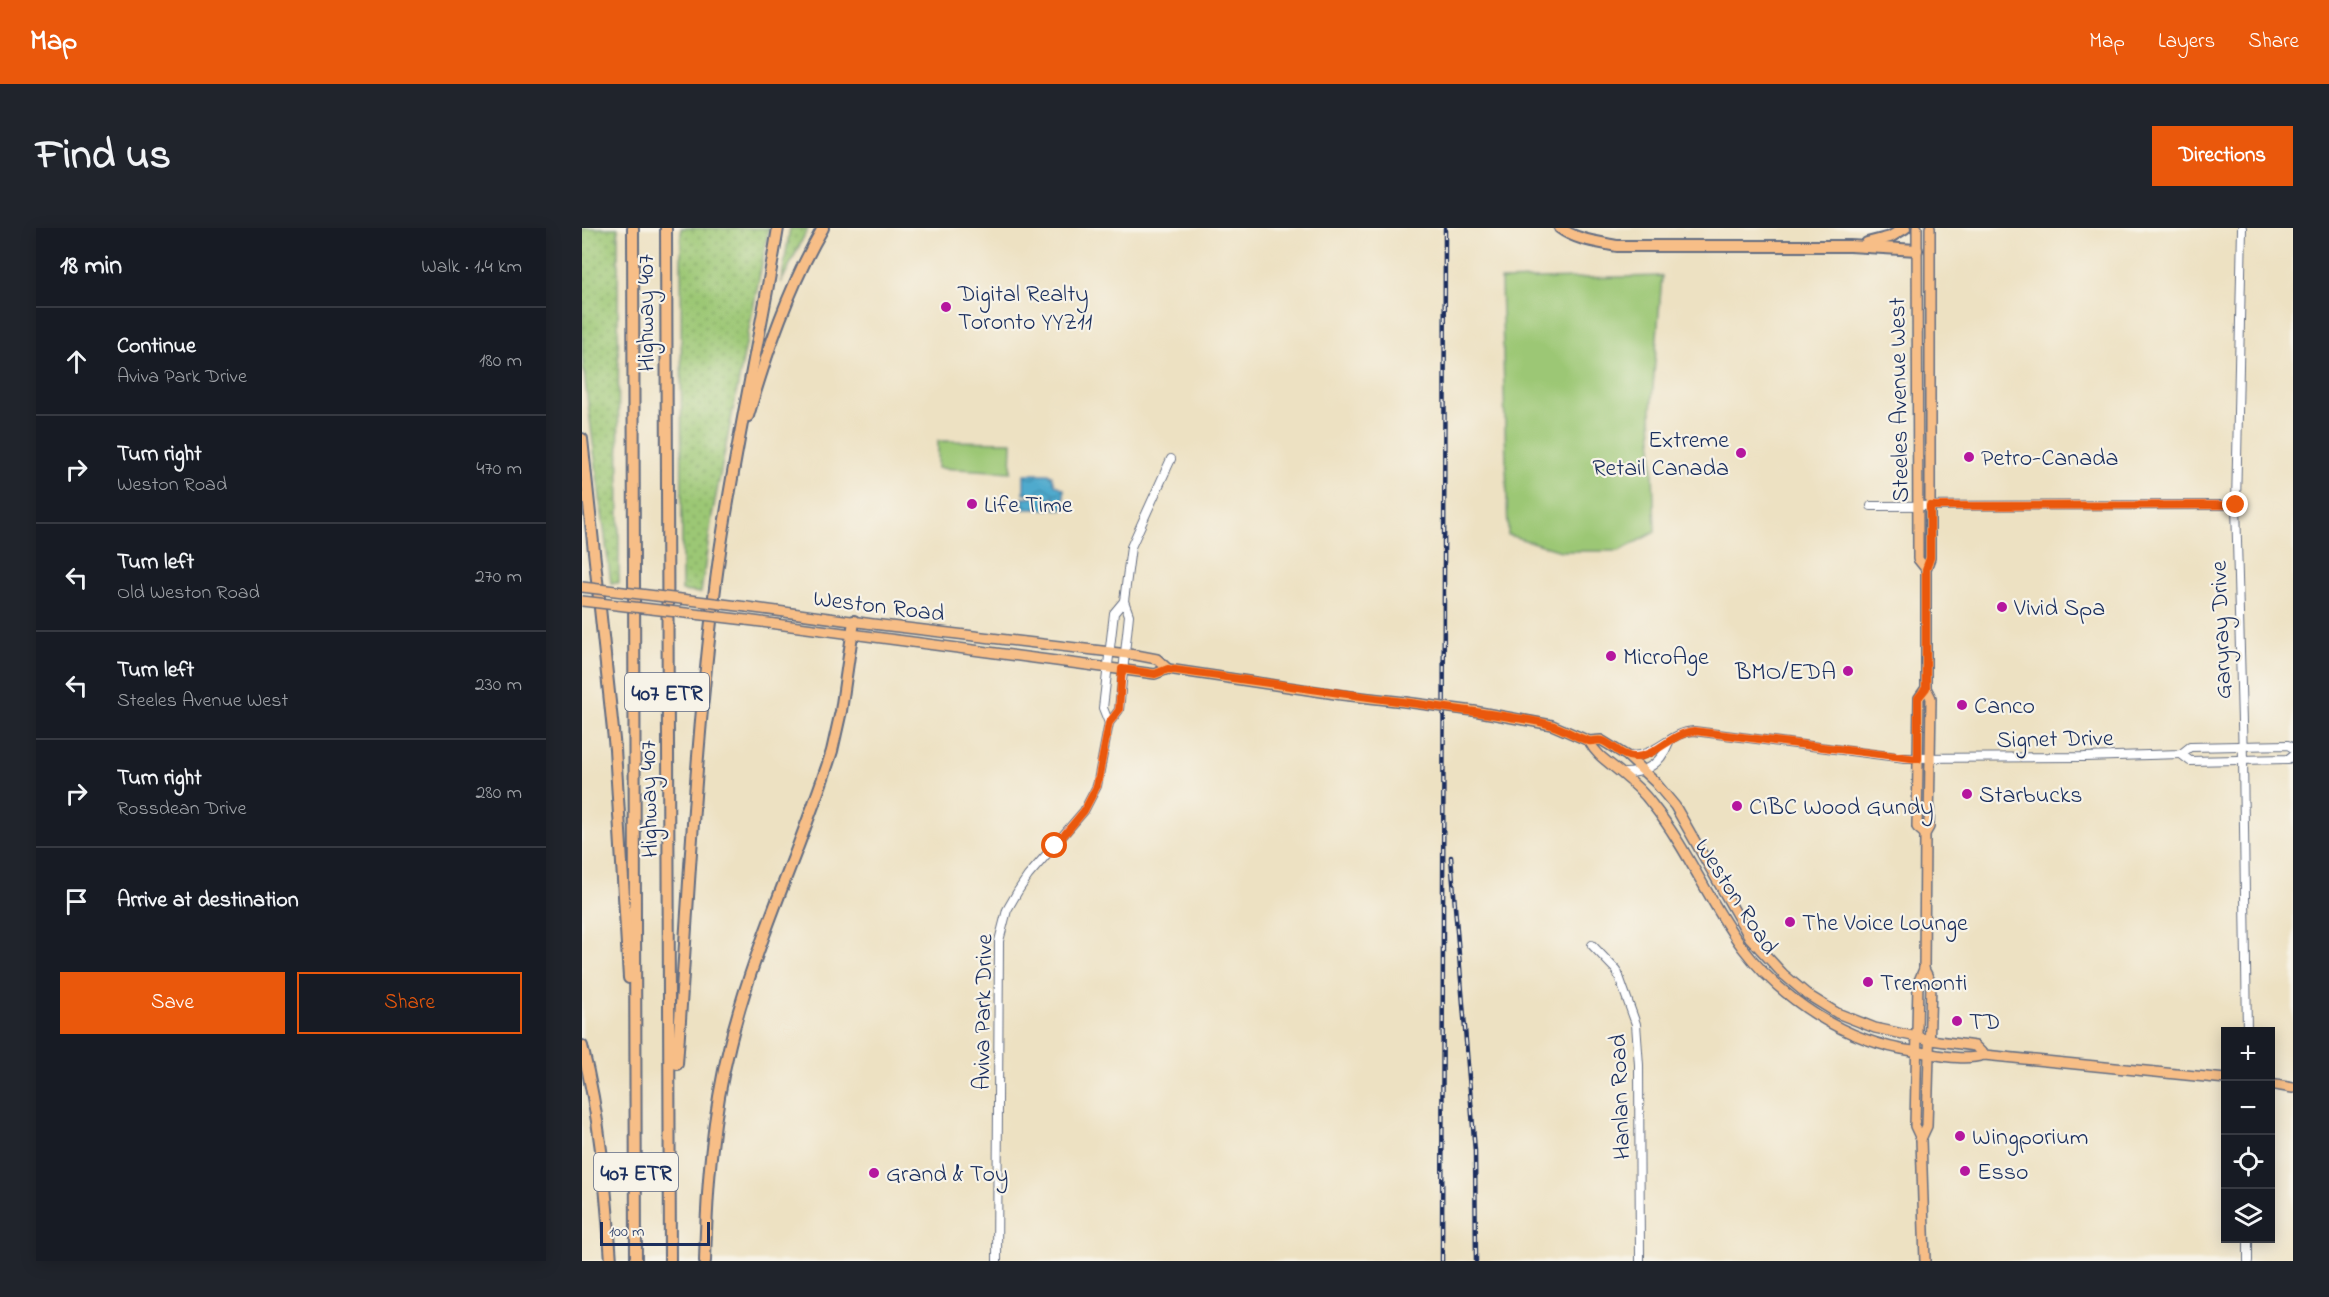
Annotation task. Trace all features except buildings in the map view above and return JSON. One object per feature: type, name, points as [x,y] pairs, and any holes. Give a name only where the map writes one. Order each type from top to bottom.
[{"type":"highway","name":"Highway 407","points":[[633,228],[636,1261]]},
{"type":"highway","name":"Highway 407","points":[[666,228],[670,1261]]},
{"type":"highway","points":[[670,1156],[704,702],[715,596],[732,480],[778,228]]},
{"type":"highway","points":[[732,480],[753,399],[774,337],[823,228]]},
{"type":"highway","points":[[1560,228],[1586,240],[1617,246],[1850,246],[1917,250]]},
{"type":"highway","points":[[1850,246],[1890,237],[1905,228]]},
{"type":"highway","points":[[582,439],[615,749],[635,1083]]},
{"type":"highway","points":[[705,1261],[712,1137],[730,1043],[746,991],[832,752],[841,711],[854,621]]},
{"type":"highway","points":[[582,1046],[594,1095],[602,1146],[611,1261]]},
{"type":"main road","name":"Steeles Avenue West","points":[[1917,228],[1918,559],[1926,569]]},
{"type":"main road","name":"Steeles Avenue West","points":[[1924,1261],[1921,1139],[1915,1126],[1918,983],[1924,969],[1924,834],[1929,827],[1931,759],[1931,698],[1926,688],[1926,569],[1930,558],[1930,228]]},
{"type":"main road","points":[[1917,250],[1929,252]]},
{"type":"main road","name":"Weston Road","points":[[582,587],[1109,651],[1157,659],[1168,669]]},
{"type":"main road","name":"Weston Road","points":[[582,601],[746,620],[994,655],[1107,666],[1155,674],[1168,669],[1342,695],[1474,711],[1552,725],[1589,741],[1601,740],[1627,756],[1645,772],[1675,806],[1750,938],[1783,974],[1837,1013],[1875,1028],[1918,1038],[1975,1046],[1984,1055]]},
{"type":"main road","name":"Steeles Avenue West","points":[[1924,834],[1917,827],[1918,698],[1926,688]]},
{"type":"main road","name":"Weston Road","points":[[1589,741],[1595,753],[1622,773],[1652,803],[1742,946],[1775,984],[1806,1009],[1845,1031],[1877,1043],[1917,1052],[1972,1059],[1984,1055],[2221,1079]]},
{"type":"main road","name":"Steeles Avenue West","points":[[1921,1139],[1927,1126],[1931,1040],[1931,983],[1924,969]]},
{"type":"main road","points":[[2275,1085],[2293,1088]]},
{"type":"street","name":"Garyray Drive","points":[[2242,228],[2236,505],[2243,745],[2247,1027]]},
{"type":"street","points":[[1124,601],[1131,547],[1172,459]]},
{"type":"street","points":[[1871,506],[2236,505]]},
{"type":"street","name":"Aviva Park Drive","points":[[997,1261],[1000,1058],[998,964],[1001,929],[1007,910],[1023,883],[1084,811],[1097,786],[1109,723],[1119,710],[1130,615],[1124,601],[1114,613],[1107,666],[1103,708],[1109,723]]},
{"type":"street","name":"Signet Drive","points":[[1627,756],[1649,754],[1660,745],[1670,742],[1685,732],[1694,731],[1918,759],[2181,753],[2190,747],[2243,745],[2288,745],[2293,748]]},
{"type":"street","points":[[1622,773],[1645,772],[1666,752],[1670,742]]},
{"type":"street","name":"Signet Drive","points":[[2181,753],[2190,761],[2288,759],[2293,755]]},
{"type":"street","name":"Hanlan Road","points":[[1592,945],[1617,971],[1636,1024],[1639,1065],[1640,1261]]},
{"type":"street","points":[[2248,1243],[2248,1261]]},
{"type":"green space","points":[[582,228],[618,228],[619,583],[611,583],[582,357]]},
{"type":"green space","points":[[681,228],[769,228],[712,516],[701,593],[682,591]]},
{"type":"green space","points":[[790,228],[808,228],[781,283]]},
{"type":"green space","points":[[1662,276],[1651,411],[1655,532],[1619,551],[1561,551],[1508,535],[1501,280]]},
{"type":"green space","points":[[938,441],[1012,442],[1011,472],[938,468]]},
{"type":"water","points":[[1024,474],[1052,475],[1055,484],[1064,489],[1064,509],[1055,509],[1054,496],[1050,499],[1050,509],[1023,509],[1023,498],[1038,496],[1038,494],[1024,494]]},
{"type":"railway","points":[[1442,1261],[1445,228]]},
{"type":"railway","points":[[1451,857],[1475,1151],[1476,1261]]},
{"type":"place","name":"Digital Realty Toronto YYZ11","points":[[946,307]]},
{"type":"place","name":"Extreme Retail Canada","points":[[1741,453]]},
{"type":"place","name":"Petro-Canada","points":[[1969,457]]},
{"type":"place","name":"Life Time","points":[[972,504]]},
{"type":"place","name":"Vivid Spa","points":[[2002,607]]},
{"type":"place","name":"MicroAge","points":[[1611,656]]},
{"type":"place","name":"BMO/EDA","points":[[1848,671]]},
{"type":"place","name":"Canco","points":[[1962,705]]},
{"type":"place","name":"Starbucks","points":[[1967,794]]},
{"type":"place","name":"CIBC Wood Gundy","points":[[1737,806]]},
{"type":"place","name":"The Voice Lounge","points":[[1790,922]]},
{"type":"place","name":"Tremonti","points":[[1868,982]]},
{"type":"place","name":"TD","points":[[1957,1021]]},
{"type":"place","name":"Wingporium","points":[[1960,1136]]},
{"type":"place","name":"Esso","points":[[1965,1171]]},
{"type":"place","name":"Grand & Toy","points":[[874,1173]]},
{"type":"route","points":[[1055,846],[1084,811],[1097,786],[1106,750],[1109,723],[1119,710],[1122,669],[1155,674],[1168,669],[1504,716],[1552,725],[1589,741],[1601,740],[1627,756],[1637,757],[1649,754],[1677,736],[1694,731],[1918,759],[1918,698],[1926,688],[1926,569],[1930,558],[1930,506],[2236,505]]}]
